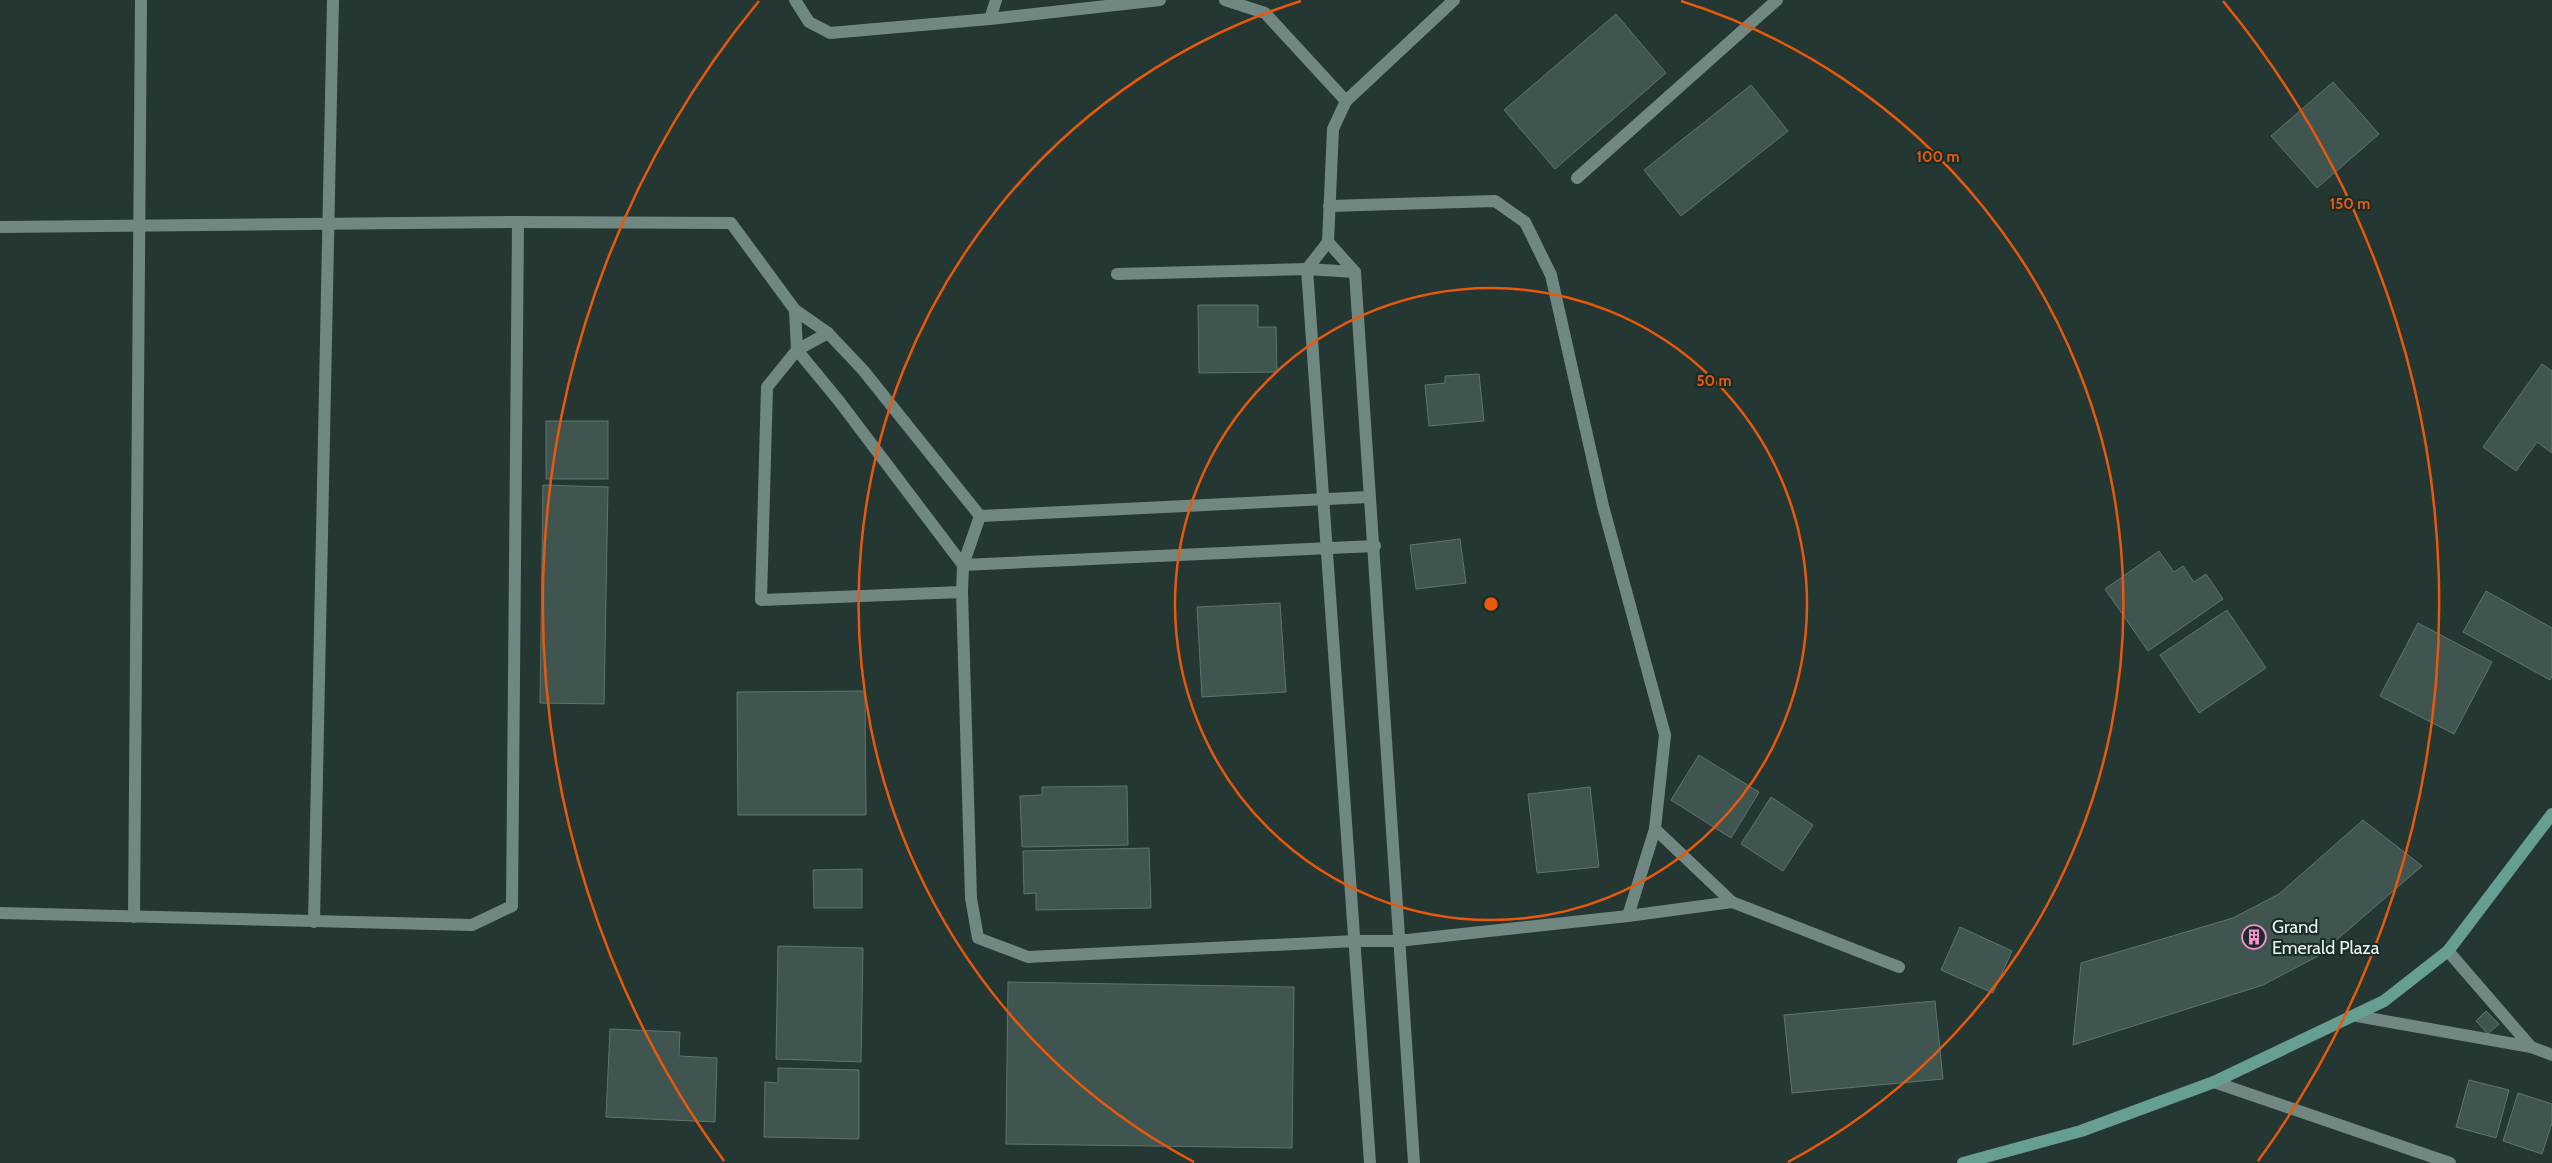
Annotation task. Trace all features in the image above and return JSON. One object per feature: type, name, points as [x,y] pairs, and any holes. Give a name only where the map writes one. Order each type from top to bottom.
[{"type":"main road","points":[[1963,1163],[2081,1130],[2214,1082],[2357,1016],[2384,1001],[2448,951],[2552,814]]},
{"type":"street","points":[[134,917],[141,0]]},
{"type":"street","points":[[314,922],[333,0]]},
{"type":"street","points":[[795,0],[809,22],[830,34],[1160,0]]},
{"type":"street","points":[[990,19],[996,0]]},
{"type":"street","points":[[1225,0],[1265,13],[1346,101]]},
{"type":"street","points":[[1370,1163],[1307,268],[1328,242],[1333,129],[1346,101],[1454,0]]},
{"type":"street","points":[[1577,178],[1777,0]]},
{"type":"street","points":[[1329,206],[1495,201],[1525,222],[1551,275],[1603,506],[1665,735],[1655,829],[1628,916]]},
{"type":"street","points":[[0,227],[518,222],[731,223],[794,310],[828,332],[863,370],[980,516]]},
{"type":"street","points":[[0,913],[472,925],[512,906],[518,222]]},
{"type":"street","points":[[1328,242],[1355,272],[1369,497],[1375,546],[1398,941],[1414,1163]]},
{"type":"street","points":[[1117,274],[1307,268],[1355,272]]},
{"type":"street","points":[[794,310],[797,350],[839,401],[963,565]]},
{"type":"street","points":[[828,332],[797,350],[767,387],[761,600],[962,592]]},
{"type":"street","points":[[980,516],[1369,497]]},
{"type":"street","points":[[980,516],[963,565],[962,592],[971,898],[978,938],[1028,957],[1355,941],[1398,941],[1628,916],[1732,902]]},
{"type":"street","points":[[963,565],[1375,546]]},
{"type":"street","points":[[1655,829],[1732,902],[1899,967]]},
{"type":"street","points":[[2448,951],[2531,1047]]},
{"type":"street","points":[[2357,1016],[2531,1047],[2552,1055]]},
{"type":"street","points":[[2214,1082],[2450,1163]]},
{"type":"building","points":[[1616,14],[1666,73],[1555,169],[1504,110]]},
{"type":"building","points":[[2333,82],[2379,134],[2317,188],[2271,136]]},
{"type":"building","points":[[1751,85],[1788,131],[1681,216],[1644,170]]},
{"type":"building","points":[[1198,305],[1258,305],[1258,327],[1276,327],[1277,372],[1199,373]]},
{"type":"building","points":[[2542,364],[2552,371],[2552,453],[2537,442],[2516,471],[2483,447]]},
{"type":"building","points":[[1479,374],[1484,421],[1429,426],[1425,385],[1445,383],[1445,376]]},
{"type":"building","points":[[546,421],[608,421],[608,479],[546,479]]},
{"type":"building","points":[[543,485],[608,487],[604,704],[540,703]]},
{"type":"building","points":[[1460,539],[1466,583],[1416,589],[1410,545]]},
{"type":"building","points":[[2159,551],[2174,572],[2183,566],[2194,582],[2206,574],[2223,599],[2148,651],[2105,589]]},
{"type":"building","points":[[2486,591],[2552,628],[2552,676],[2550,680],[2463,632]]},
{"type":"building","points":[[1280,603],[1286,692],[1202,697],[1197,607]]},
{"type":"building","points":[[2227,610],[2266,668],[2199,713],[2160,655]]},
{"type":"building","points":[[2418,623],[2492,662],[2454,734],[2380,696]]},
{"type":"building","points":[[865,691],[866,815],[738,815],[737,692]]},
{"type":"building","points":[[1699,755],[1759,792],[1731,838],[1671,800]]},
{"type":"building","points":[[1127,786],[1128,845],[1022,847],[1020,796],[1042,795],[1042,787]]},
{"type":"building","points":[[1590,787],[1599,867],[1537,873],[1528,794]]},
{"type":"building","points":[[1771,797],[1813,825],[1783,871],[1741,844]]},
{"type":"building","name":"Grand Emerald Plaza","points":[[2363,820],[2422,866],[2318,956],[2263,985],[2073,1045],[2081,963],[2233,918],[2279,894]]},
{"type":"building","points":[[1149,848],[1151,908],[1036,910],[1036,893],[1024,894],[1023,851]]},
{"type":"building","points":[[862,869],[862,908],[814,908],[813,870]]},
{"type":"building","points":[[1960,927],[2012,951],[1993,993],[1941,970]]},
{"type":"building","points":[[778,946],[863,948],[861,1062],[776,1059]]},
{"type":"building","points":[[1008,982],[1294,987],[1292,1148],[1006,1144]]},
{"type":"building","points":[[1935,1001],[1943,1079],[1792,1093],[1784,1015]]},
{"type":"building","points":[[2486,1011],[2499,1024],[2488,1034],[2476,1021]]},
{"type":"building","points":[[610,1029],[680,1032],[679,1056],[717,1058],[715,1122],[606,1117]]},
{"type":"building","points":[[778,1068],[859,1070],[859,1139],[764,1137],[765,1082],[778,1083]]},
{"type":"building","points":[[2469,1080],[2509,1090],[2496,1138],[2456,1127]]},
{"type":"building","points":[[2518,1093],[2552,1104],[2552,1123],[2542,1154],[2503,1141]]},
{"type":"place","name":"Grand Emerald Plaza","points":[[2254,937]]}]
